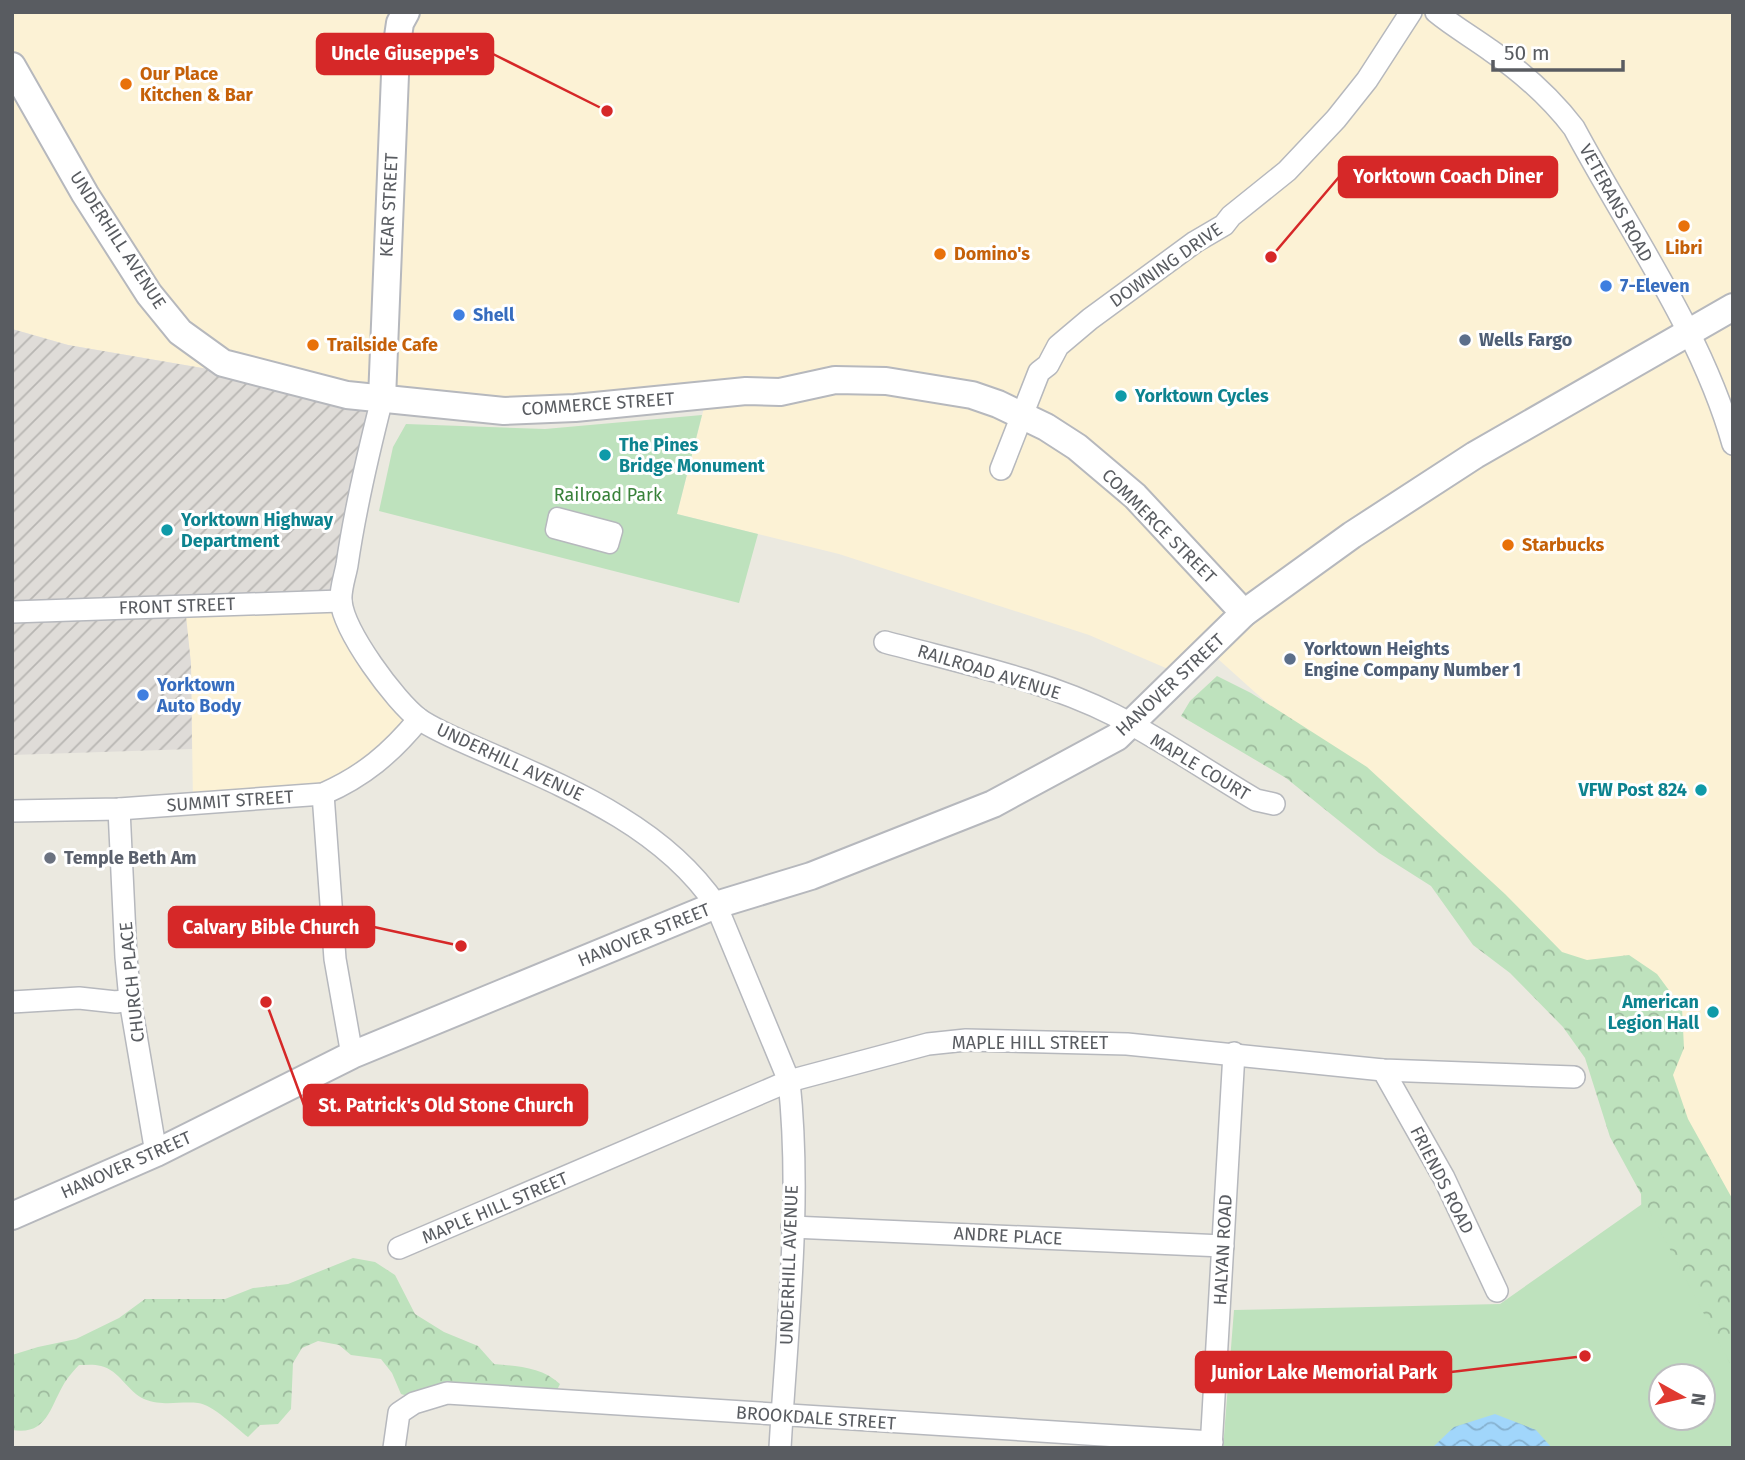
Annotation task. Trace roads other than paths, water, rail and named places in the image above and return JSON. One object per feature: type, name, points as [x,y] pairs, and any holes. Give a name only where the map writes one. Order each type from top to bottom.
[{"type":"street","name":"KEAR STREET","points":[[382,399],[396,60],[400,23],[406,12]]},
{"type":"street","name":"DOWNING DRIVE","points":[[1001,469],[1039,372],[1048,365],[1058,346],[1090,319],[1195,242],[1224,225],[1231,216],[1287,171],[1336,119],[1367,80],[1411,12]]},
{"type":"street","name":"VETERANS ROAD","points":[[1436,12],[1529,80],[1556,104],[1568,120],[1689,332],[1733,444]]},
{"type":"street","name":"UNDERHILL AVENUE","points":[[12,66],[92,206],[149,294],[180,332],[223,363],[347,395],[382,399]]},
{"type":"street","points":[[1244,613],[1352,535],[1475,455],[1733,307]]},
{"type":"street","name":"COMMERCE STREET","points":[[382,399],[504,411],[575,408],[746,391],[780,392],[835,380],[886,381],[972,396],[1022,416],[1077,447],[1135,496],[1244,613]]},
{"type":"street","points":[[341,601],[362,476],[382,399]]},
{"type":"street","name":"UNDERHILL AVENUE","points":[[341,601],[367,658],[388,686],[419,719],[598,804],[663,847],[701,882],[716,905],[789,1081],[792,1111],[792,1227],[780,1448]]},
{"type":"street","name":"FRONT STREET","points":[[12,612],[341,601]]},
{"type":"street","name":"HANOVER STREET","points":[[12,1216],[156,1153],[352,1055],[716,905],[811,876],[993,804],[1117,737],[1244,613]]},
{"type":"street","name":"RAILROAD AVENUE","points":[[885,642],[1037,684],[1104,710],[1129,724]]},
{"type":"street","name":"SUMMIT STREET","points":[[12,811],[119,809],[324,794],[353,781],[387,754],[419,719]]},
{"type":"street","name":"MAPLE COURT","points":[[1129,724],[1256,800],[1274,804]]},
{"type":"street","points":[[324,794],[335,959],[352,1055]]},
{"type":"street","name":"CHURCH PLACE","points":[[119,809],[130,1000],[156,1153]]},
{"type":"street","points":[[12,1002],[79,998],[116,1002],[130,1000]]},
{"type":"street","name":"MAPLE HILL STREET","points":[[399,1248],[789,1081],[928,1044],[966,1040],[1127,1044],[1383,1070],[1574,1077]]},
{"type":"street","name":"HALYAN ROAD","points":[[1212,1445],[1234,1053]]},
{"type":"street","name":"FRIENDS ROAD","points":[[1383,1070],[1444,1178],[1497,1291]]},
{"type":"street","name":"ANDRE PLACE","points":[[792,1227],[1223,1246]]},
{"type":"street","name":"BROOKDALE STREET","points":[[394,1448],[399,1413],[421,1401],[447,1393],[1212,1445]]},
{"type":"water","points":[[1495,1414],[1536,1430],[1552,1448],[1422,1448],[1434,1446],[1454,1427]]},
{"type":"place","name":"Our Place Kitchen & Bar","points":[[126,84]]},
{"type":"place","name":"Uncle Giuseppe's","points":[[607,111]]},
{"type":"place","name":"Libri","points":[[1684,226]]},
{"type":"place","name":"Domino's","points":[[940,254]]},
{"type":"place","name":"Yorktown Coach Diner","points":[[1271,257]]},
{"type":"place","name":"7-Eleven","points":[[1606,286]]},
{"type":"place","name":"Shell","points":[[459,315]]},
{"type":"place","name":"Wells Fargo","points":[[1465,340]]},
{"type":"place","name":"Trailside Cafe","points":[[313,345]]},
{"type":"place","name":"Yorktown Cycles","points":[[1121,396]]},
{"type":"place","name":"The Pines Bridge Monument","points":[[605,455]]},
{"type":"place","name":"Yorktown Highway Department","points":[[167,530]]},
{"type":"place","name":"Starbucks","points":[[1508,545]]},
{"type":"place","name":"Yorktown Heights Engine Company Number 1","points":[[1290,659]]},
{"type":"place","name":"Yorktown Auto Body","points":[[143,695]]},
{"type":"place","name":"VFW Post 824","points":[[1701,790]]},
{"type":"place","name":"Temple Beth Am","points":[[50,858]]},
{"type":"place","name":"Calvary Bible Church","points":[[461,946]]},
{"type":"place","name":"St. Patrick's Old Stone Church","points":[[266,1002]]},
{"type":"place","name":"American Legion Hall","points":[[1713,1012]]},
{"type":"place","name":"Junior Lake Memorial Park","points":[[1585,1356]]},
{"type":"park label","name":"Railroad Park","points":[[608,495]]}]
